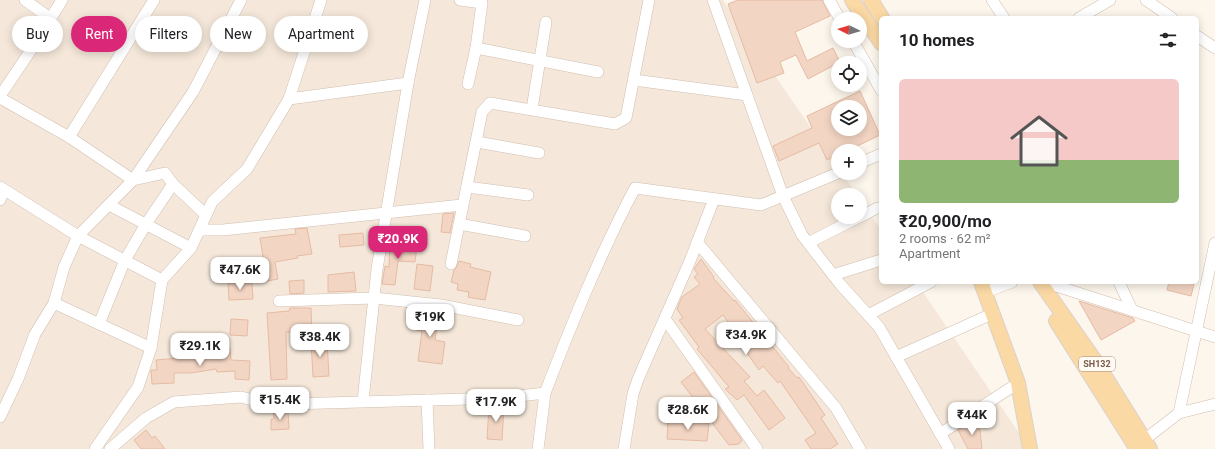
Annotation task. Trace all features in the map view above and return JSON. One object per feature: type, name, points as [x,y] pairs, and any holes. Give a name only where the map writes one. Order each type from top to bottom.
[{"type":"main road","points":[[852,0],[879,40]]},
{"type":"main road","points":[[871,0],[881,16]]},
{"type":"main road","points":[[1032,284],[1144,446]]},
{"type":"main road","name":"SH132","points":[[1041,284],[1096,362],[1144,446]]},
{"type":"main road","points":[[984,287],[1018,383],[1030,449]]},
{"type":"street","points":[[25,0],[47,16]]},
{"type":"street","points":[[53,16],[62,0]]},
{"type":"street","points":[[69,137],[154,0]]},
{"type":"street","points":[[0,417],[18,378],[34,334],[54,303],[64,267],[78,236],[133,180],[193,92],[241,0]]},
{"type":"street","points":[[95,449],[138,387],[151,348],[162,280],[191,248],[212,202],[247,169],[289,99],[321,0]]},
{"type":"street","points":[[363,401],[374,298],[386,213],[424,0]]},
{"type":"street","points":[[460,0],[482,3],[476,48],[468,84]]},
{"type":"street","points":[[451,264],[462,206],[468,187],[482,112],[490,103],[615,124],[626,118],[649,0]]},
{"type":"street","points":[[713,0],[783,196],[802,235],[879,327],[949,449]]},
{"type":"street","points":[[829,0],[836,12]]},
{"type":"street","points":[[992,0],[1003,16]]},
{"type":"street","points":[[1082,16],[1110,0]]},
{"type":"street","points":[[1146,0],[1168,16]]},
{"type":"street","points":[[532,109],[546,22]]},
{"type":"street","points":[[1199,37],[1215,48]]},
{"type":"street","points":[[476,48],[598,72]]},
{"type":"street","points":[[857,48],[879,86]]},
{"type":"street","points":[[29,52],[0,97],[69,137],[133,180],[166,173],[173,184],[206,215]]},
{"type":"street","points":[[634,80],[747,95]]},
{"type":"street","points":[[289,99],[408,83]]},
{"type":"street","points":[[476,142],[539,153]]},
{"type":"street","points":[[867,160],[879,155]]},
{"type":"street","points":[[538,449],[545,393],[571,324],[612,231],[636,188],[761,205],[831,176]]},
{"type":"street","points":[[98,324],[125,260],[146,224],[173,184]]},
{"type":"street","points":[[468,187],[528,194]]},
{"type":"street","points":[[1,192],[78,236],[162,280]]},
{"type":"street","points":[[624,449],[632,394],[714,199]]},
{"type":"street","points":[[109,205],[191,248]]},
{"type":"street","points":[[199,230],[223,230],[462,206]]},
{"type":"street","points":[[867,213],[877,208]]},
{"type":"street","points":[[459,224],[525,236]]},
{"type":"street","points":[[808,243],[846,224]]},
{"type":"street","points":[[697,242],[836,408],[860,449]]},
{"type":"street","points":[[1179,413],[1193,354],[1196,332],[1215,243]]},
{"type":"street","points":[[834,275],[879,261]]},
{"type":"street","points":[[868,315],[928,284]]},
{"type":"street","points":[[984,287],[1001,284]]},
{"type":"street","points":[[1062,284],[1132,310],[1215,338]]},
{"type":"street","points":[[1120,284],[1132,310]]},
{"type":"street","points":[[279,301],[374,298],[442,305],[518,320]]},
{"type":"street","points":[[54,303],[151,348]]},
{"type":"street","points":[[896,357],[994,313]]},
{"type":"street","points":[[664,319],[757,449]]},
{"type":"street","points":[[940,434],[1018,383]]},
{"type":"street","points":[[110,449],[146,418],[174,402],[241,397],[265,403],[290,404],[504,398],[545,393]]},
{"type":"street","points":[[427,400],[429,449]]},
{"type":"street","points":[[1144,446],[1179,413],[1215,404]]},
{"type":"shaded area","points":[[0,0],[723,0],[831,157],[831,180],[847,180],[852,188],[831,188],[831,224],[867,224],[867,210],[879,227],[879,284],[917,284],[1030,449],[0,449]]},
{"type":"building","points":[[738,0],[822,0],[830,16],[795,32],[807,61],[833,48],[837,56],[831,56],[831,67],[808,79],[796,55],[780,62],[784,73],[757,83],[728,4]]},
{"type":"building","points":[[858,92],[860,92],[864,100],[841,100]]},
{"type":"building","points":[[831,105],[831,136],[867,136],[867,106],[879,133],[879,135],[861,144],[831,144],[831,158],[827,160],[819,143],[779,161],[773,146],[812,128],[807,116]]},
{"type":"building","points":[[454,213],[450,233],[441,232],[443,214]]},
{"type":"building","points":[[307,228],[312,254],[297,256],[298,258],[275,262],[278,279],[267,281],[260,238],[296,234],[295,229]]},
{"type":"building","points":[[363,233],[364,245],[340,247],[339,235]]},
{"type":"building","points":[[390,243],[417,245],[415,262],[398,261],[395,285],[382,284],[385,266],[389,267]]},
{"type":"building","points":[[701,259],[714,277],[713,278],[734,301],[735,300],[789,367],[788,368],[797,378],[799,377],[825,415],[821,418],[838,444],[830,449],[811,449],[805,440],[816,433],[780,381],[778,383],[763,366],[759,370],[732,332],[734,330],[723,315],[705,329],[750,377],[744,381],[757,396],[764,390],[785,418],[769,430],[744,395],[737,400],[725,389],[729,387],[697,349],[699,347],[679,320],[683,318],[677,309],[682,297],[700,284],[694,277],[698,274],[694,269]]},
{"type":"building","points":[[459,261],[471,264],[470,267],[491,272],[485,300],[468,297],[469,292],[457,290],[458,284],[451,282],[454,270]]},
{"type":"building","points":[[417,264],[433,266],[430,291],[414,289]]},
{"type":"building","points":[[354,272],[356,291],[328,292],[328,275]]},
{"type":"building","points":[[304,280],[304,293],[290,294],[289,281]]},
{"type":"building","points":[[228,283],[252,283],[253,299],[229,300]]},
{"type":"building","points":[[1168,284],[1194,284],[1191,296],[1167,290]]},
{"type":"building","points":[[1079,301],[1133,318],[1135,321],[1101,340]]},
{"type":"building","points":[[290,308],[311,308],[312,332],[286,332],[287,379],[271,380],[267,313],[289,311]]},
{"type":"building","points":[[419,310],[439,312],[435,340],[445,342],[442,364],[418,361],[422,331],[416,330]]},
{"type":"building","points":[[231,319],[248,320],[247,336],[230,335]]},
{"type":"building","points":[[327,340],[329,376],[313,377],[311,341]]},
{"type":"building","points":[[230,348],[231,360],[250,361],[249,380],[235,379],[235,371],[217,372],[216,369],[191,373],[174,373],[174,383],[152,384],[151,370],[157,370],[156,360],[215,355],[214,350]]},
{"type":"building","points":[[694,372],[742,440],[739,444],[729,445],[681,382]]},
{"type":"building","points":[[489,406],[504,407],[502,440],[487,439]]},
{"type":"building","points":[[273,411],[288,411],[289,429],[271,430],[271,419],[274,419]]},
{"type":"building","points":[[974,420],[980,430],[982,449],[968,449],[958,430]]},
{"type":"building","points":[[668,421],[709,423],[707,441],[667,439]]},
{"type":"building","points":[[146,430],[152,438],[155,436],[165,449],[141,449],[134,440]]}]
